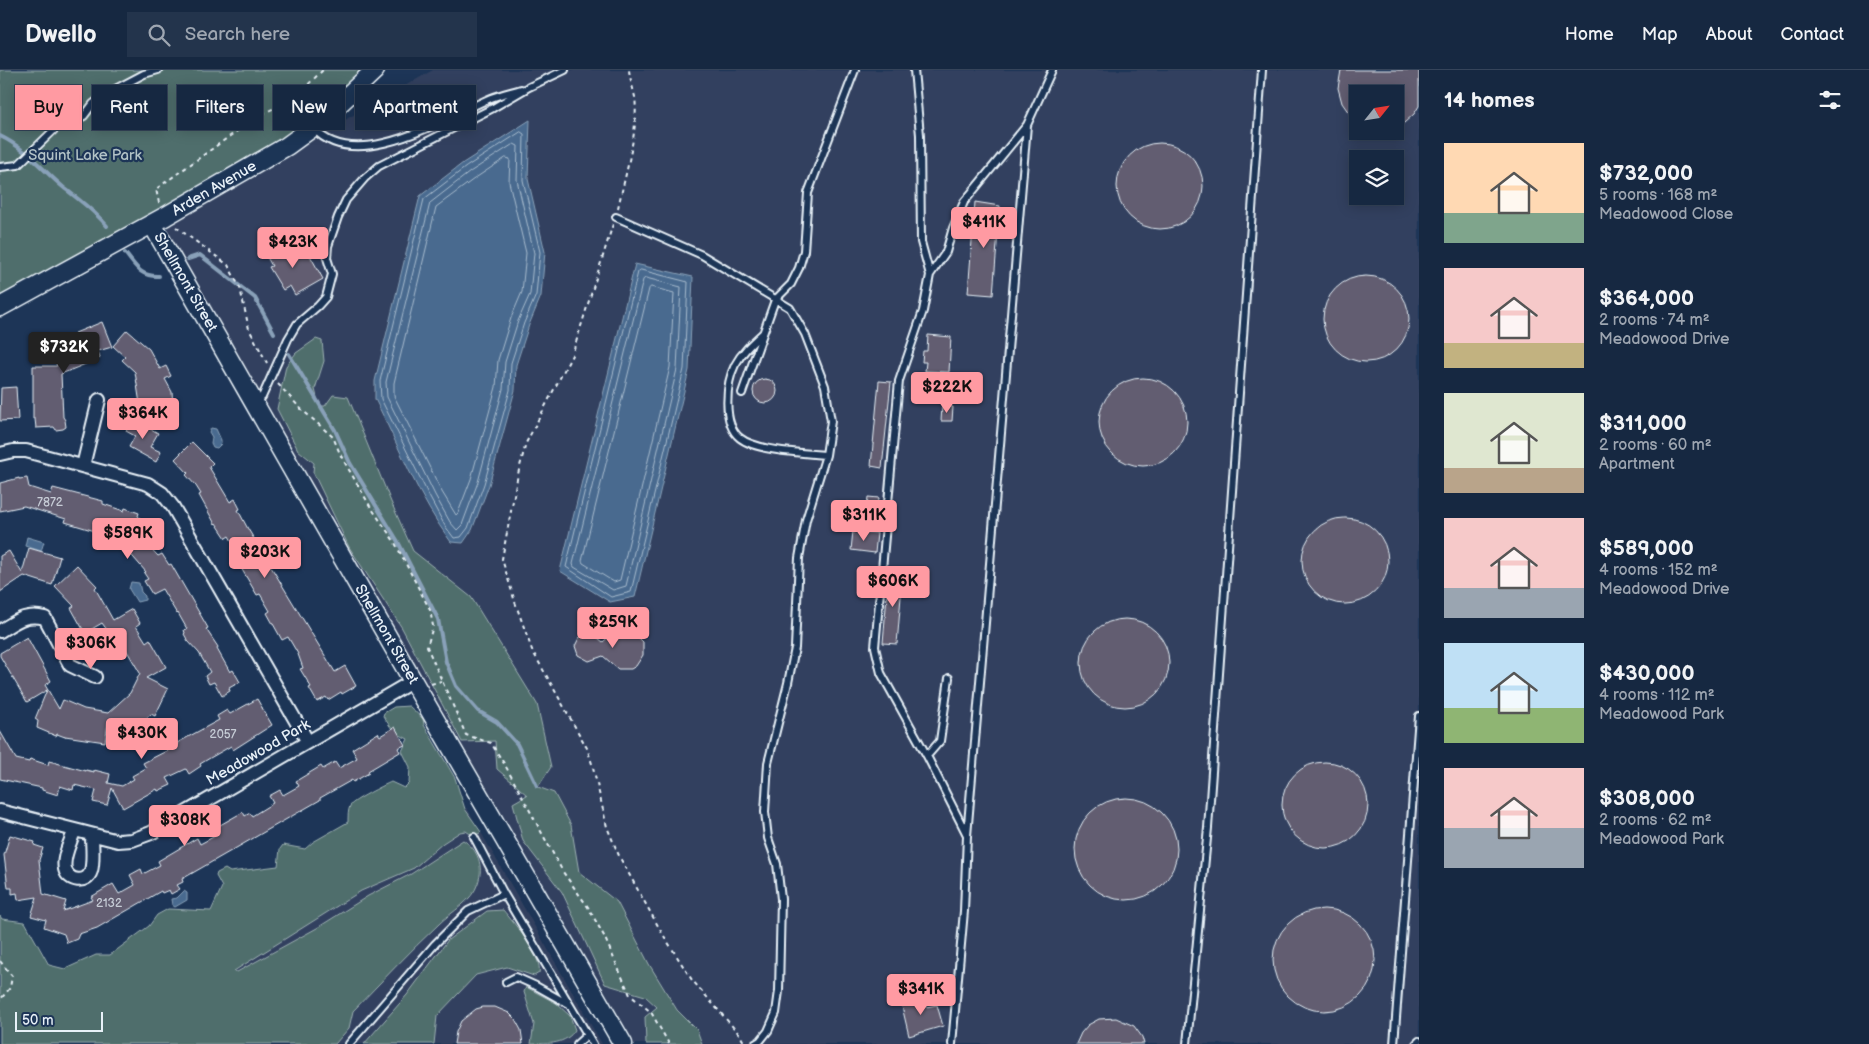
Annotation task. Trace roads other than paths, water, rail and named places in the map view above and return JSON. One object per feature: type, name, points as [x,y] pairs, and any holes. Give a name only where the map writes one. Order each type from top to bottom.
[{"type":"street","name":"Arden Avenue","points":[[345,98],[375,70]]},
{"type":"street","name":"Arden Avenue","points":[[0,307],[161,223],[310,130]]},
{"type":"street","name":"Shellmont Street","points":[[161,223],[254,402],[419,684],[622,1044]]},
{"type":"street","points":[[83,466],[99,400]]},
{"type":"street","points":[[0,454],[13,450],[26,451],[83,466],[148,484],[168,500],[308,742]]},
{"type":"street","points":[[0,631],[23,618],[34,615],[45,618],[70,665],[95,676]]},
{"type":"street","name":"Meadowood Park","points":[[0,811],[92,835],[124,841],[141,838],[308,742],[419,684]]},
{"type":"street","points":[[74,830],[64,864],[65,871],[70,877],[78,880],[86,878],[90,873],[92,835]]},
{"type":"lane","points":[[0,167],[18,165],[57,127],[84,116],[93,104],[106,94],[136,78],[158,70]]},
{"type":"lane","points":[[254,402],[262,396],[288,339],[297,324],[326,297],[332,274],[327,258],[328,246],[346,200],[364,178],[379,166],[565,70]]},
{"type":"lane","points":[[742,393],[775,300],[791,284],[799,268],[804,251],[808,194],[855,70]]},
{"type":"lane","points":[[914,70],[920,135],[921,242],[930,275]]},
{"type":"lane","points":[[967,836],[927,756],[881,673],[875,647],[899,381],[923,311],[930,275],[946,252],[953,228],[964,202],[1027,125],[1052,70]]},
{"type":"lane","points":[[1187,1044],[1208,828],[1262,70]]},
{"type":"lane","points":[[320,130],[324,137],[341,144],[375,146],[400,139],[494,97],[529,87]]},
{"type":"lane","points":[[952,1044],[964,911],[967,836],[1027,125]]},
{"type":"lane","points":[[616,217],[702,255],[790,308],[805,334],[825,386],[832,421],[826,456],[806,520],[799,558],[795,648],[768,763],[765,812],[768,838],[777,864],[781,899],[779,991],[776,1014],[768,1031],[755,1044]]},
{"type":"lane","points":[[763,332],[746,348],[735,365],[727,399],[728,416],[732,427],[739,438],[756,446],[826,456]]},
{"type":"lane","points":[[927,756],[940,741],[949,678]]},
{"type":"lane","points":[[1394,1044],[1419,716]]},
{"type":"lane","points":[[474,837],[504,894],[592,1044]]},
{"type":"lane","points":[[349,1044],[435,944],[468,911],[504,894]]},
{"type":"lane","points":[[506,982],[516,977],[569,1005]]},
{"type":"lane","points":[[577,1044],[587,1035]]},
{"type":"lane","points":[[1416,1044],[1419,1041]]},
{"type":"water","points":[[530,120],[528,179],[545,252],[541,296],[516,365],[515,390],[489,485],[472,530],[463,543],[451,542],[419,491],[375,399],[375,381],[420,196],[463,163]]},
{"type":"water","points":[[635,264],[693,277],[689,370],[635,597],[610,602],[560,571]]},
{"type":"water","points":[[211,428],[216,429],[221,440],[221,444],[217,448],[213,447],[211,443],[212,437],[209,432]]},
{"type":"water","points":[[27,537],[44,542],[41,551],[25,546]]},
{"type":"water","points":[[131,582],[139,583],[145,600],[137,602],[129,589]]},
{"type":"water","points":[[184,891],[187,893],[187,900],[175,907],[172,905],[171,899],[177,898]]},
{"type":"waterway","points":[[0,136],[25,152],[63,187],[92,210],[107,226]]},
{"type":"waterway","points":[[125,253],[143,273],[159,276]]},
{"type":"waterway","points":[[188,259],[200,255],[255,298],[274,333]]},
{"type":"waterway","points":[[289,354],[335,430],[350,463],[397,540],[438,619],[446,662],[456,686],[478,711],[497,722],[517,744],[537,786]]},
{"type":"park label","name":"Squint Lake Park","points":[[85,155]]}]
